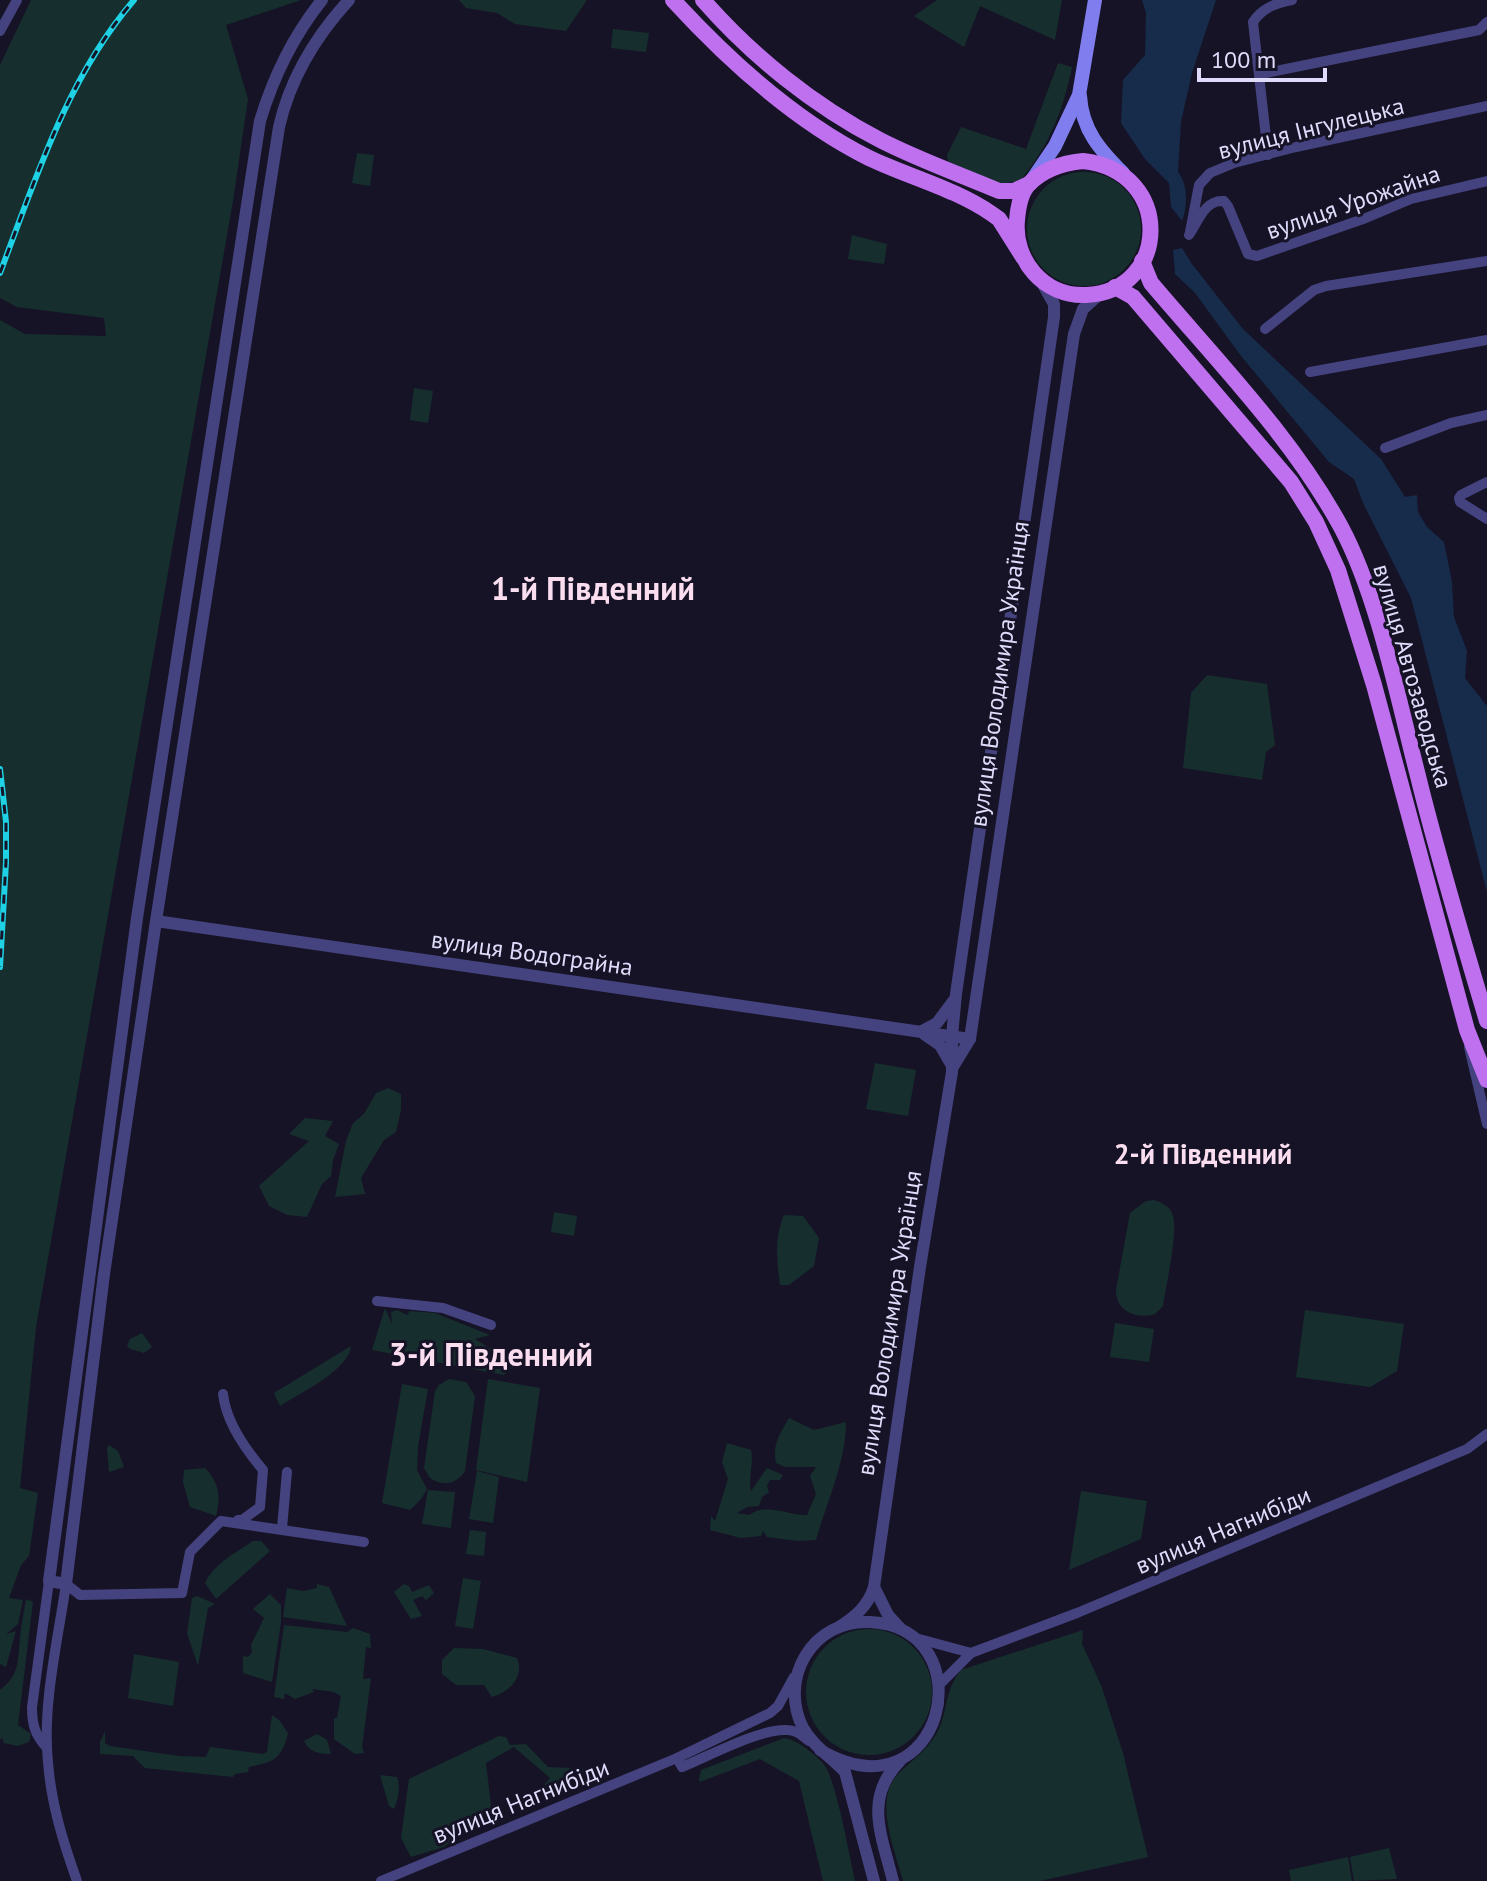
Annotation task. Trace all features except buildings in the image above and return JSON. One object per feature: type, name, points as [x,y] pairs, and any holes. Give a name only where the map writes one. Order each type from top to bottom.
[{"type":"main road","points":[[673,0],[749,73],[818,126],[867,157],[999,219],[1023,257]]},
{"type":"main road","name":"вулиця Володимира Українця","points":[[1039,279],[1023,257],[1018,243],[1017,214],[1020,200],[1055,146],[1079,95],[1095,0]]},
{"type":"main road","points":[[692,21],[706,4],[803,91],[838,117],[880,141],[999,191],[1014,191],[1053,168],[1083,161],[1099,162],[1127,176],[1146,202],[1151,232],[1142,261]]},
{"type":"main road","name":"вулиця Володимира Українця","points":[[1079,95],[1081,111],[1091,137],[1127,176]]},
{"type":"main road","name":"вулиця Володимира Українця","points":[[1109,290],[1126,280],[1142,261]]},
{"type":"main road","name":"вулиця Автозаводська","points":[[1142,261],[1151,283],[1297,458],[1342,529],[1367,591],[1393,678],[1431,830],[1487,1021]]},
{"type":"main road","points":[[1039,279],[1069,294],[1086,295],[1109,290]]},
{"type":"main road","name":"вулиця Автозаводська","points":[[1109,290],[1133,297],[1291,482],[1316,522],[1338,570],[1374,685],[1444,952],[1467,1030],[1487,1080]]},
{"type":"main road","points":[[1374,685],[1393,678]]},
{"type":"main road","points":[[1444,952],[1465,946]]},
{"type":"street","points":[[0,31],[17,0]]},
{"type":"street","points":[[47,1748],[32,1724],[32,1707],[137,918],[260,121],[276,76],[306,20],[322,0]]},
{"type":"street","points":[[77,1881],[53,1804],[47,1748],[49,1710],[104,1274],[279,127],[284,104],[308,55],[349,0]]},
{"type":"street","points":[[1268,155],[1253,22],[1277,3],[1292,0]]},
{"type":"street","points":[[1261,74],[1479,30],[1487,22]]},
{"type":"street","name":"вулиця Інгулецька","points":[[1189,235],[1199,185],[1210,173],[1234,163],[1487,106]]},
{"type":"street","name":"вулиця Урожайна","points":[[1189,235],[1209,204],[1216,200],[1224,201],[1248,254],[1257,256],[1411,199],[1487,181]]},
{"type":"street","points":[[1265,329],[1314,290],[1326,286],[1487,261]]},
{"type":"street","name":"вулиця Володимира Українця","points":[[795,1675],[812,1647],[823,1636],[860,1612],[871,1598],[874,1587],[920,1267],[953,1067],[956,994],[1054,317],[1054,304],[1039,279]]},
{"type":"street","name":"вулиця Володимира Українця","points":[[953,1067],[970,1039],[1074,334],[1083,309],[1109,290]]},
{"type":"street","points":[[1310,372],[1487,340]]},
{"type":"street","points":[[1385,448],[1451,423],[1487,415]]},
{"type":"street","points":[[1487,482],[1461,495],[1460,502],[1487,519]]},
{"type":"street","name":"вулиця Водограйна","points":[[137,918],[970,1039]]},
{"type":"street","points":[[920,1031],[931,1027],[944,1016],[956,994]]},
{"type":"street","name":"вулиця Автозаводська","points":[[1467,1030],[1469,1056],[1487,1124]]},
{"type":"street","points":[[920,1031],[940,1045],[953,1067]]},
{"type":"street","points":[[377,1301],[443,1308],[491,1325]]},
{"type":"street","points":[[49,1581],[66,1584],[80,1595],[182,1593],[190,1552],[221,1521],[242,1520],[260,1507],[263,1470],[252,1458],[226,1412],[223,1394]]},
{"type":"street","name":"вулиця Нагнибіди","points":[[939,1685],[971,1653],[1077,1613],[1467,1449],[1487,1434]]},
{"type":"street","points":[[282,1528],[287,1472]]},
{"type":"street","points":[[221,1521],[364,1542]]},
{"type":"street","points":[[874,1587],[888,1615],[925,1650],[935,1666],[939,1685],[935,1722],[925,1738],[889,1772],[881,1787],[878,1804],[880,1825],[893,1881]]},
{"type":"street","points":[[839,1627],[883,1623],[912,1637],[971,1653]]},
{"type":"street","points":[[795,1675],[793,1692],[805,1731],[820,1750],[845,1772],[874,1881]]},
{"type":"street","name":"вулиця Нагнибіди","points":[[680,1763],[770,1713],[778,1706],[795,1675]]},
{"type":"street","name":"вулиця Нагнибіди","points":[[381,1881],[680,1763],[749,1739],[785,1729],[797,1731],[820,1750]]},
{"type":"street","points":[[820,1750],[841,1762],[854,1765],[873,1766],[903,1758]]},
{"type":"green space","points":[[31,0],[301,0],[226,25],[248,99],[233,201],[36,1327],[20,1488],[38,1493],[29,1556],[21,1565],[9,1598],[23,1600],[18,1624],[6,1634],[16,1631],[6,1667],[0,1664],[0,320],[25,334],[106,336],[104,318],[17,307],[0,298],[0,65]]},
{"type":"green space","points":[[459,0],[587,0],[566,31],[515,24],[497,13],[466,8]]},
{"type":"green space","points":[[937,0],[1062,0],[1055,40],[980,6],[964,47],[914,16]]},
{"type":"green space","points":[[613,29],[649,33],[646,52],[611,48]]},
{"type":"green space","points":[[1058,63],[1072,67],[1064,98],[1047,141],[1020,181],[998,184],[948,162],[947,155],[961,127],[1026,149]]},
{"type":"green space","points":[[357,153],[374,155],[370,186],[352,183]]},
{"type":"green space","points":[[1084,172],[1106,177],[1124,189],[1136,207],[1141,229],[1136,251],[1124,269],[1106,281],[1084,286],[1062,281],[1044,269],[1032,251],[1027,229],[1032,207],[1044,189],[1062,177]]},
{"type":"green space","points":[[852,235],[887,244],[884,264],[848,259]]},
{"type":"green space","points":[[414,388],[433,391],[428,423],[410,420]]},
{"type":"green space","points":[[1207,675],[1267,684],[1275,745],[1266,752],[1262,780],[1183,768],[1191,693]]},
{"type":"green space","points":[[875,1063],[916,1070],[908,1116],[866,1109]]},
{"type":"green space","points":[[388,1088],[401,1094],[396,1132],[384,1140],[361,1178],[365,1194],[335,1197],[346,1141],[353,1123],[364,1114],[376,1093]]},
{"type":"green space","points":[[305,1118],[333,1121],[325,1136],[339,1144],[331,1176],[322,1184],[307,1217],[287,1215],[269,1206],[259,1186],[309,1141],[289,1134]]},
{"type":"green space","points":[[1154,1200],[1172,1213],[1174,1224],[1163,1306],[1155,1314],[1134,1314],[1119,1304],[1116,1290],[1130,1213],[1146,1201]]},
{"type":"green space","points":[[554,1212],[577,1216],[574,1236],[551,1232]]},
{"type":"green space","points":[[784,1215],[803,1216],[819,1238],[814,1266],[789,1285],[780,1285],[777,1258]]},
{"type":"green space","points":[[385,1308],[392,1324],[391,1312],[397,1310],[407,1315],[410,1311],[435,1313],[490,1335],[475,1339],[515,1364],[504,1375],[372,1350]]},
{"type":"green space","points":[[1305,1310],[1404,1324],[1397,1371],[1370,1387],[1296,1377]]},
{"type":"green space","points":[[1115,1323],[1154,1329],[1149,1362],[1110,1357]]},
{"type":"green space","points":[[142,1333],[152,1347],[144,1353],[127,1346],[130,1339]]},
{"type":"green space","points":[[351,1346],[342,1364],[333,1372],[280,1406],[274,1393]]},
{"type":"green space","points":[[449,1379],[466,1382],[475,1396],[465,1471],[458,1479],[445,1483],[430,1478],[424,1468],[435,1391]]},
{"type":"green space","points":[[488,1379],[540,1388],[527,1482],[476,1470]]},
{"type":"green space","points":[[402,1384],[428,1389],[417,1470],[427,1489],[410,1510],[382,1503]]},
{"type":"green space","points":[[789,1418],[814,1430],[846,1422],[839,1466],[816,1540],[767,1537],[763,1531],[761,1536],[741,1538],[710,1530],[711,1516],[715,1521],[728,1479],[722,1462],[727,1443],[751,1450],[751,1491],[767,1468],[783,1475],[780,1480],[770,1480],[767,1485],[769,1492],[762,1497],[759,1506],[747,1507],[737,1513],[749,1515],[771,1510],[807,1515],[816,1494],[810,1476],[816,1467],[785,1467],[776,1463],[776,1445]]},
{"type":"green space","points":[[109,1445],[118,1451],[124,1467],[109,1472],[107,1448]]},
{"type":"green space","points":[[205,1468],[218,1490],[216,1516],[190,1507],[183,1482],[184,1470]]},
{"type":"green space","points":[[477,1471],[499,1477],[493,1523],[469,1519]]},
{"type":"green space","points":[[428,1490],[455,1492],[451,1528],[422,1524]]},
{"type":"green space","points":[[1081,1491],[1147,1501],[1141,1539],[1069,1570]]},
{"type":"green space","points":[[470,1530],[486,1532],[484,1556],[466,1554]]},
{"type":"green space","points":[[253,1541],[261,1541],[270,1551],[216,1599],[205,1583],[209,1576],[226,1559]]},
{"type":"green space","points":[[463,1578],[481,1581],[473,1629],[455,1626]]},
{"type":"green space","points":[[317,1584],[329,1587],[347,1626],[283,1617],[287,1588],[303,1591],[317,1588]]},
{"type":"green space","points":[[404,1584],[412,1592],[429,1585],[434,1593],[426,1600],[422,1596],[413,1600],[422,1616],[411,1619],[394,1592]]},
{"type":"green space","points":[[270,1594],[281,1605],[272,1682],[243,1673],[243,1656],[248,1657],[252,1652],[251,1645],[264,1618],[253,1609]]},
{"type":"green space","points":[[197,1596],[215,1604],[208,1608],[198,1666],[187,1633],[192,1598]]},
{"type":"green space","points":[[26,1599],[33,1602],[18,1725],[31,1734],[29,1742],[18,1746],[0,1739],[0,1690],[11,1679],[16,1667]]},
{"type":"green space","points":[[284,1625],[347,1632],[353,1628],[370,1634],[371,1648],[366,1647],[363,1679],[371,1678],[362,1747],[364,1753],[355,1754],[334,1739],[334,1718],[337,1718],[341,1696],[312,1689],[314,1692],[295,1699],[285,1693],[284,1699],[274,1697]]},
{"type":"green space","points":[[869,1629],[893,1634],[914,1647],[927,1668],[932,1692],[927,1716],[914,1737],[893,1750],[869,1755],[845,1750],[824,1737],[811,1716],[806,1692],[811,1668],[824,1647],[845,1634]]},
{"type":"green space","points":[[1083,1630],[1082,1644],[1101,1685],[1123,1753],[1148,1857],[1040,1881],[903,1881],[888,1826],[887,1797],[898,1774],[937,1733],[955,1678],[961,1670]]},
{"type":"green space","points":[[454,1648],[483,1649],[517,1658],[519,1671],[514,1683],[492,1697],[484,1685],[456,1685],[442,1674],[442,1660]]},
{"type":"green space","points":[[134,1654],[179,1662],[173,1706],[128,1698]]},
{"type":"green space","points":[[272,1715],[288,1733],[280,1754],[233,1777],[145,1768],[133,1756],[100,1754],[100,1742],[105,1731],[105,1743],[110,1746],[179,1756],[206,1757],[210,1747],[263,1754],[267,1752]]},
{"type":"green space","points":[[317,1734],[327,1740],[331,1754],[315,1752],[306,1745],[304,1741]]},
{"type":"green space","points":[[499,1736],[506,1737],[510,1745],[526,1744],[548,1767],[594,1769],[574,1778],[563,1790],[550,1792],[543,1786],[550,1778],[514,1747],[486,1763],[491,1805],[487,1822],[464,1832],[444,1847],[411,1857],[401,1838],[409,1779]]},
{"type":"green space","points":[[784,1738],[809,1750],[828,1771],[855,1881],[823,1881],[799,1781],[760,1759],[700,1782],[701,1770]]},
{"type":"green space","points":[[380,1775],[397,1777],[399,1785],[394,1809],[389,1806]]},
{"type":"green space","points":[[1389,1848],[1397,1879],[1354,1881],[1350,1857]]},
{"type":"green space","points":[[1348,1857],[1352,1881],[1291,1881],[1289,1870]]},
{"type":"water","points":[[1142,0],[1216,0],[1192,73],[1181,122],[1178,172],[1186,195],[1182,221],[1171,207],[1169,183],[1145,159],[1121,123],[1123,80],[1145,55],[1146,13]]},
{"type":"water","points":[[1182,248],[1243,329],[1381,459],[1405,497],[1417,495],[1418,512],[1427,527],[1444,542],[1452,582],[1454,617],[1467,651],[1465,678],[1487,706],[1487,892],[1411,598],[1354,479],[1329,462],[1241,356],[1195,293],[1175,274],[1173,250]]},
{"type":"railway","points":[[0,273],[55,130],[90,62],[134,0]]},
{"type":"railway","points":[[0,769],[6,822],[0,967]]},
{"type":"district","name":"1-й Південний","points":[[593,588]]},
{"type":"district","name":"2-й Південний","points":[[1203,1153]]},
{"type":"district","name":"3-й Південний","points":[[491,1354]]}]
